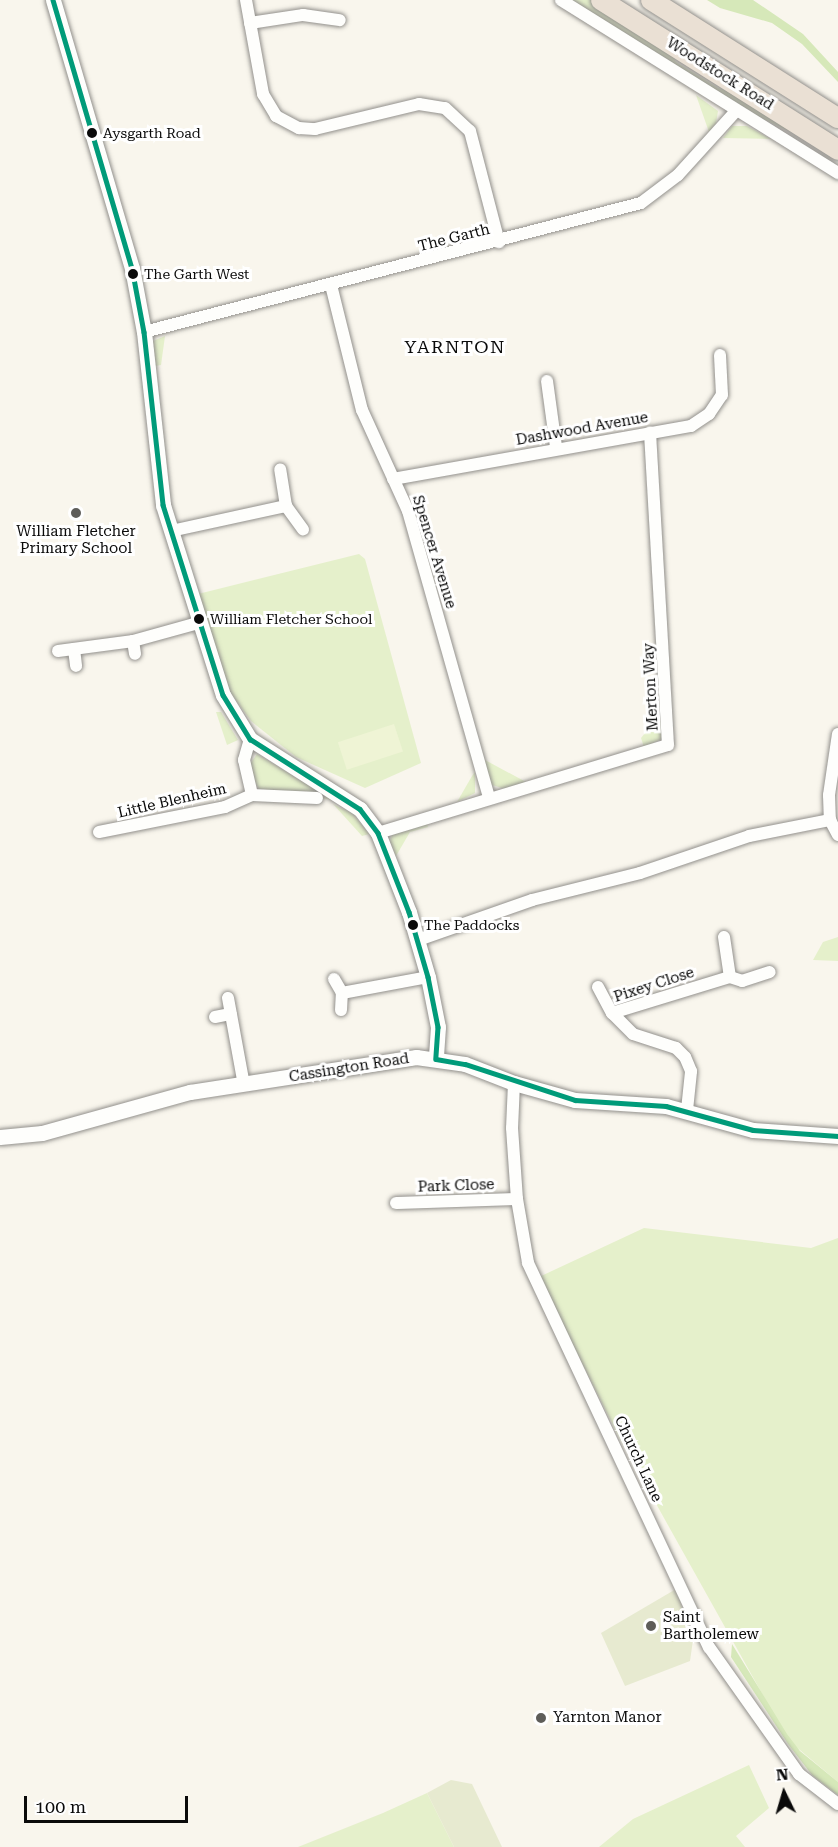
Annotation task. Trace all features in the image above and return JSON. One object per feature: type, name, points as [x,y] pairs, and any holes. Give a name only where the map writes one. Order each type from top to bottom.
[{"type":"highway","name":"Woodstock Road","points":[[601,0],[838,150]]},
{"type":"highway","name":"Woodstock Road","points":[[651,0],[838,118]]},
{"type":"street","points":[[52,0],[126,247],[144,332],[159,477],[171,531],[198,623],[230,711],[250,740],[360,809],[378,833],[418,940],[428,976],[438,1027],[436,1059]]},
{"type":"street","points":[[246,0],[263,94],[270,111],[288,124],[315,129],[424,104],[445,108],[470,131],[498,242]]},
{"type":"street","points":[[561,0],[838,173]]},
{"type":"street","points":[[250,23],[303,15],[340,20]]},
{"type":"street","name":"The Garth","points":[[144,332],[498,242],[641,203],[678,175],[736,111]]},
{"type":"street","points":[[799,148],[810,131]]},
{"type":"street","name":"Spencer Avenue","points":[[331,285],[362,410],[393,479],[419,548],[489,798]]},
{"type":"street","name":"Dashwood Avenue","points":[[393,479],[556,447],[691,426],[718,405],[724,374],[720,355]]},
{"type":"street","points":[[547,381],[556,447]]},
{"type":"street","name":"Merton Way","points":[[378,833],[668,745],[650,432]]},
{"type":"street","points":[[280,469],[286,506],[303,528]]},
{"type":"street","points":[[171,531],[286,506]]},
{"type":"street","points":[[58,651],[133,641],[198,623]]},
{"type":"street","points":[[133,641],[135,654]]},
{"type":"street","points":[[74,649],[76,666]]},
{"type":"street","points":[[838,734],[829,795],[830,820],[838,835]]},
{"type":"street","points":[[250,740],[244,760],[252,795],[317,798]]},
{"type":"street","name":"Little Blenheim","points":[[99,832],[225,807],[252,795]]},
{"type":"street","points":[[418,940],[532,900],[640,873],[748,836],[830,820]]},
{"type":"street","points":[[723,938],[730,976]]},
{"type":"street","name":"Pixey Close","points":[[687,1110],[691,1071],[684,1057],[676,1048],[633,1034],[612,1013],[730,976],[741,981],[770,972]]},
{"type":"street","points":[[342,993],[428,976]]},
{"type":"street","points":[[334,979],[342,993],[341,1010]]},
{"type":"street","points":[[598,987],[612,1013]]},
{"type":"street","points":[[228,998],[244,1085]]},
{"type":"street","points":[[215,1017],[231,1014]]},
{"type":"street","name":"Cassington Road","points":[[0,1137],[42,1133],[142,1103],[398,1059],[436,1059],[465,1064],[514,1083],[575,1100],[687,1110],[753,1130],[838,1136]]},
{"type":"street","name":"Church Lane","points":[[514,1083],[512,1128],[517,1199],[528,1263],[709,1647],[799,1774],[838,1804]]},
{"type":"street","name":"Park Close","points":[[396,1203],[517,1199]]},
{"type":"green space","points":[[569,0],[591,0],[668,48],[676,62],[718,88],[746,98],[795,134],[743,109]]},
{"type":"green space","points":[[707,0],[753,0],[803,34],[838,72],[838,82],[802,44],[772,23],[720,8]]},
{"type":"green space","points":[[696,95],[718,111],[716,123],[709,132]]},
{"type":"green space","points":[[732,126],[747,126],[771,139],[723,138]]},
{"type":"green space","points":[[165,336],[161,365],[155,366],[153,341]]},
{"type":"green space","points":[[359,554],[365,559],[421,763],[365,788],[296,757],[251,721],[230,692],[198,594]]},
{"type":"green space","points":[[216,712],[221,712],[238,740],[227,745]]},
{"type":"green space","points":[[658,717],[664,726],[664,738],[644,747],[641,738]]},
{"type":"green space","points":[[394,724],[403,752],[347,770],[338,742]]},
{"type":"green space","points":[[480,745],[485,760],[526,782],[505,789],[489,784]]},
{"type":"green space","points":[[257,754],[333,800],[259,789],[251,775],[250,764]]},
{"type":"green space","points":[[475,772],[475,793],[457,802],[472,776]]},
{"type":"green space","points":[[333,804],[353,814],[369,834],[362,836]]},
{"type":"green space","points":[[427,823],[428,827],[410,832],[396,856],[390,842],[392,835]]},
{"type":"green space","points":[[838,937],[838,961],[813,960],[823,942]]},
{"type":"green space","points":[[644,1228],[811,1248],[838,1238],[838,1782],[788,1740],[621,1441],[539,1277]]},
{"type":"green space","points":[[676,1589],[693,1640],[690,1661],[625,1686],[601,1633]]},
{"type":"green space","points":[[732,1644],[787,1734],[800,1751],[838,1782],[838,1795],[812,1775],[788,1744],[731,1657]]},
{"type":"green space","points":[[749,1765],[769,1808],[736,1836],[745,1847],[599,1847],[633,1819]]},
{"type":"green space","points":[[451,1780],[472,1784],[502,1847],[454,1847],[427,1793]]},
{"type":"green space","points":[[427,1793],[454,1847],[298,1847],[383,1813]]},
{"type":"transit line","points":[[53,0],[132,268],[144,332],[163,505],[223,695],[250,739],[360,809],[378,833],[409,912],[428,977],[438,1027],[436,1059]]},
{"type":"transit line","points":[[436,1059],[465,1064],[575,1100],[666,1106],[753,1130],[838,1136]]},
{"type":"place","name":"Aysgarth Road","points":[[92,133]]},
{"type":"place","name":"The Garth West","points":[[133,274]]},
{"type":"place","name":"William Fletcher Primary School","points":[[76,513]]},
{"type":"place","name":"William Fletcher School","points":[[199,619]]},
{"type":"place","name":"The Paddocks","points":[[413,925]]},
{"type":"place","name":"Saint Bartholemew","points":[[651,1626]]},
{"type":"place","name":"Yarnton Manor","points":[[541,1718]]},
{"type":"district","name":"YARNTON","points":[[455,347]]}]
